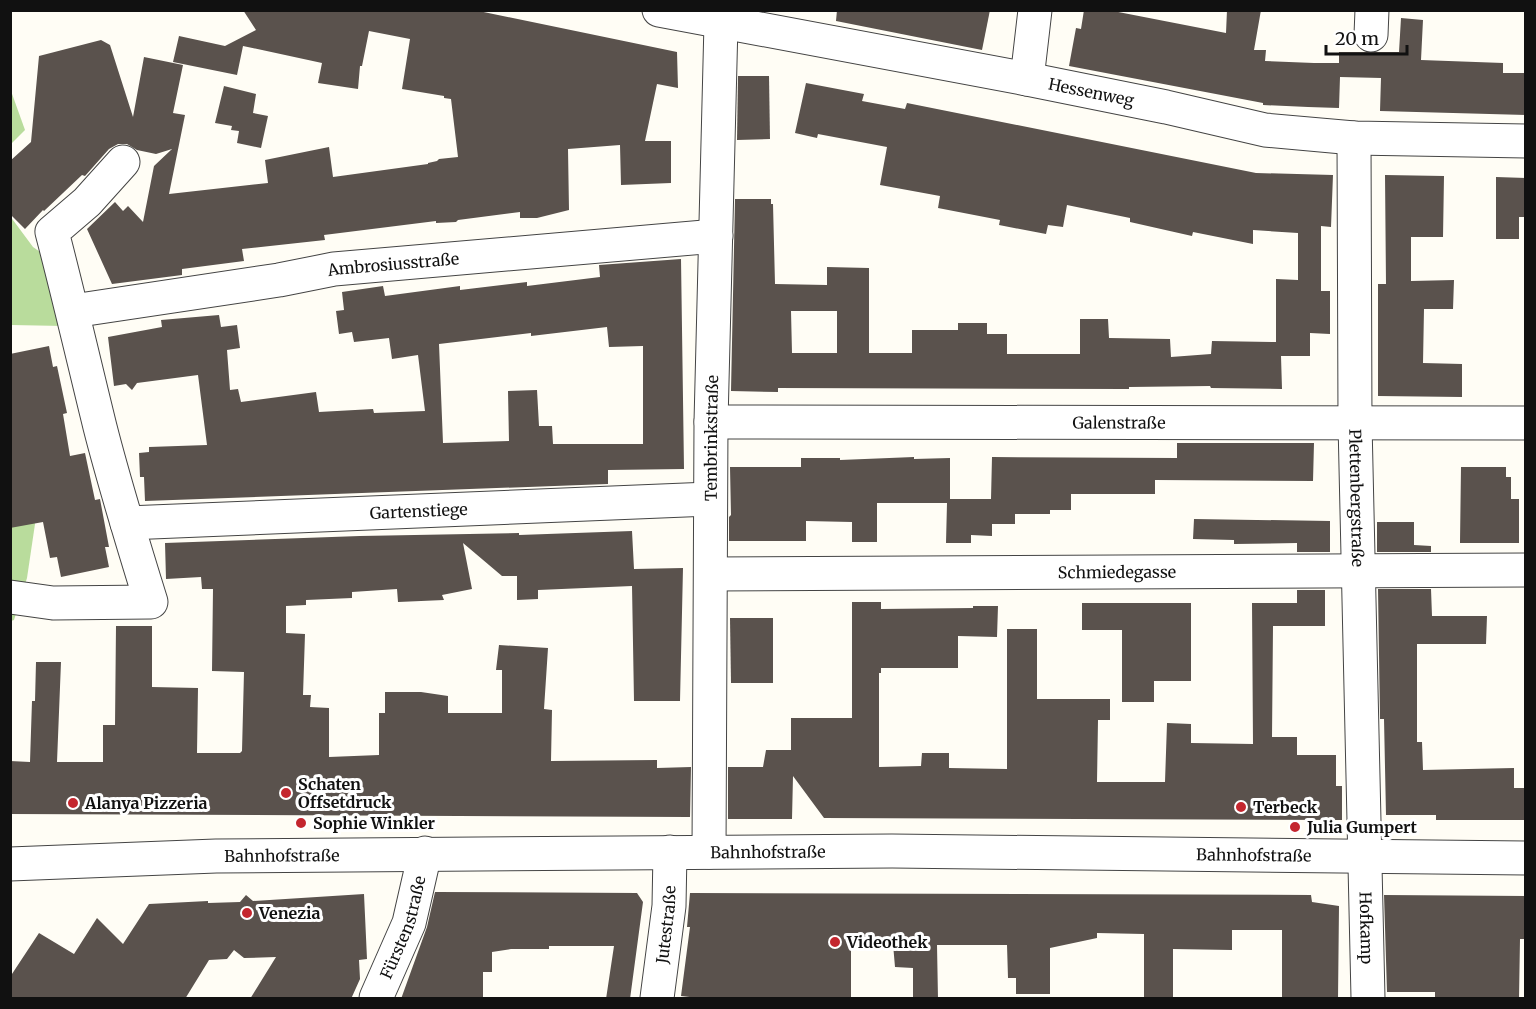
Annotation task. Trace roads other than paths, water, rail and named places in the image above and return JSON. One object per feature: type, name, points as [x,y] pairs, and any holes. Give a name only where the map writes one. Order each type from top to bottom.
[{"type":"street","name":"Hessenweg","points":[[659,10],[1027,80],[1265,130],[1354,138],[1526,141]]},
{"type":"street","points":[[1027,80],[1035,10]]},
{"type":"street","name":"Tembrinkstraße","points":[[709,852],[711,422],[721,23]]},
{"type":"street","name":"Plettenbergstraße","points":[[1354,138],[1355,423],[1365,857]]},
{"type":"street","points":[[10,597],[53,603],[151,602],[101,428],[52,232],[87,202],[123,162]]},
{"type":"street","name":"Ambrosiusstraße","points":[[73,311],[279,280],[334,268],[716,236]]},
{"type":"street","name":"Galenstraße","points":[[711,422],[1526,423]]},
{"type":"street","name":"Gartenstiege","points":[[127,523],[710,499]]},
{"type":"street","name":"Schmiedegasse","points":[[711,574],[1526,570]]},
{"type":"street","name":"Bahnhofstraße","points":[[10,864],[205,856],[892,851],[1526,858]]},
{"type":"street","name":"Jutestraße","points":[[657,999],[669,906],[670,852]]},
{"type":"street","name":"Fürstenstraße","points":[[376,999],[409,923],[425,853]]},
{"type":"street","name":"Hofkamp","points":[[1365,857],[1368,999]]},
{"type":"place","name":"Schaten Offsetdruck","points":[[286,793]]},
{"type":"place","name":"Alanya Pizzeria","points":[[73,803]]},
{"type":"place","name":"Terbeck","points":[[1241,807]]},
{"type":"place","name":"Sophie Winkler","points":[[301,823]]},
{"type":"place","name":"Julia Gumpert","points":[[1295,827]]},
{"type":"place","name":"Venezia","points":[[247,913]]},
{"type":"place","name":"Videothek","points":[[835,942]]}]
